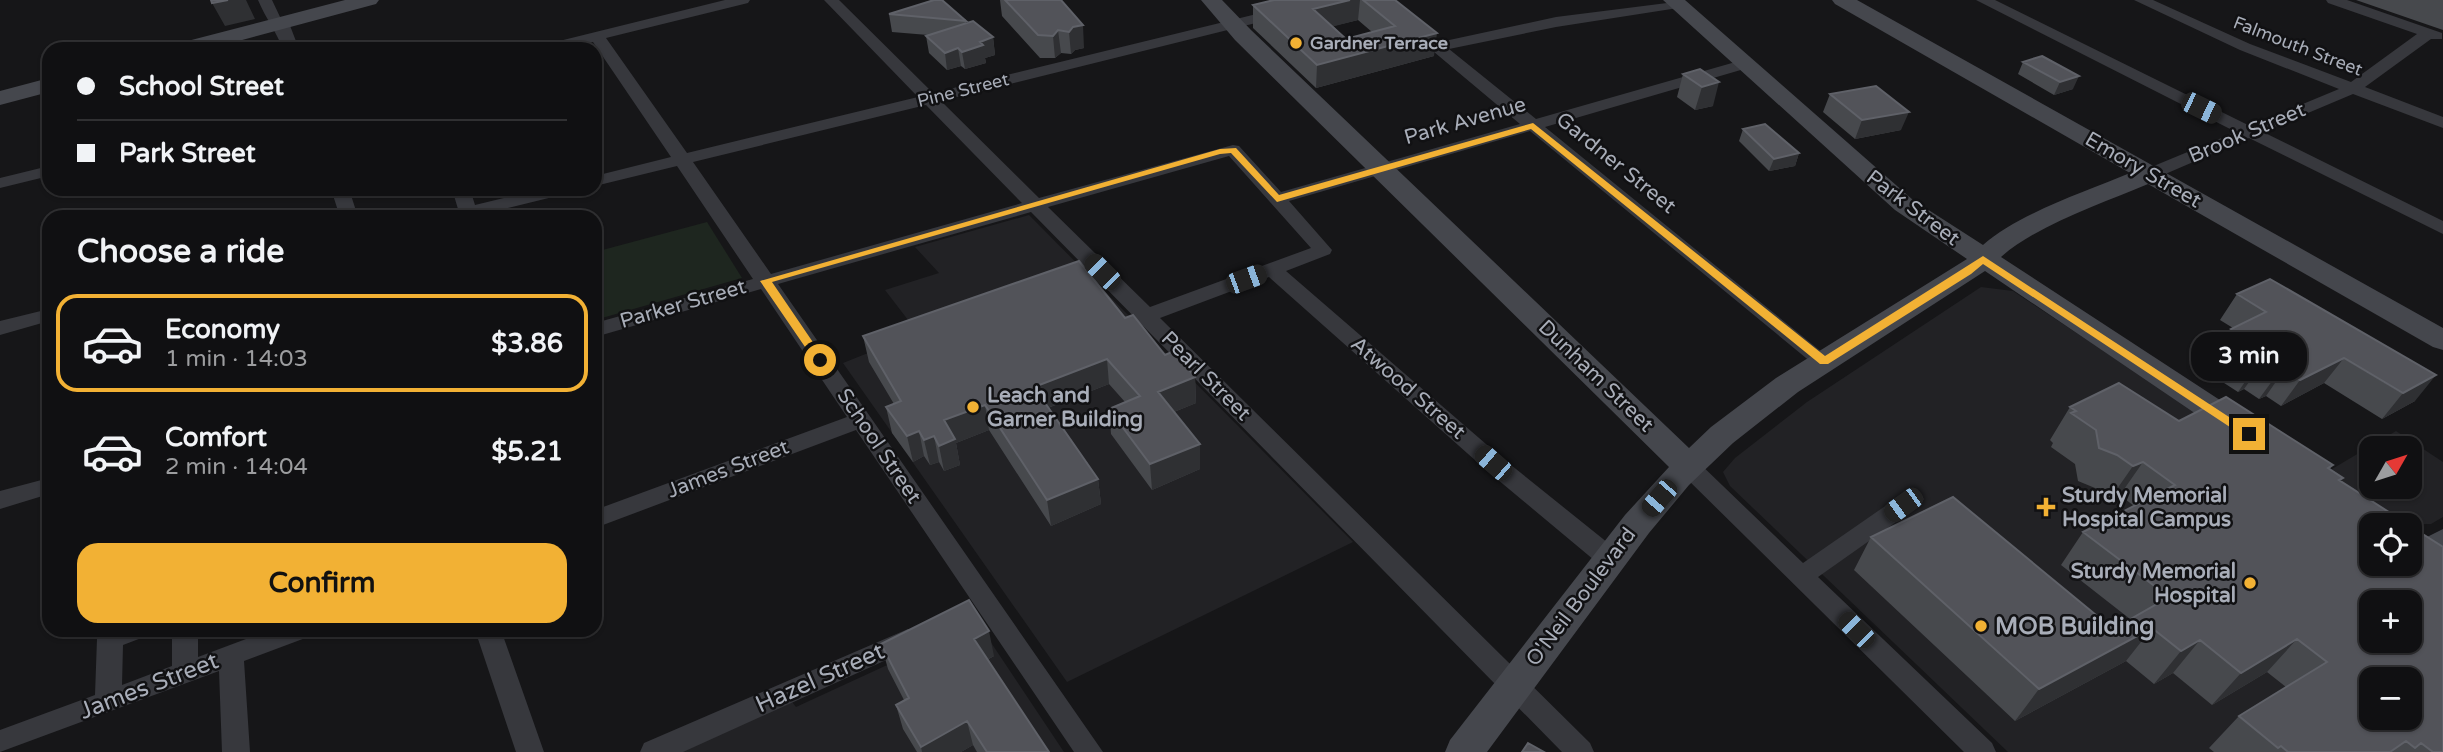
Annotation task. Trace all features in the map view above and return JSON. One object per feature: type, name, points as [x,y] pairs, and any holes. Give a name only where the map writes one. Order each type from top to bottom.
[{"type":"main road","points":[[211,42],[369,0]]},
{"type":"main road","name":"Dunham Street","points":[[1211,0],[1688,466]]},
{"type":"main road","name":"Emory Street","points":[[1842,0],[2443,340]]},
{"type":"main road","name":"Park Street","points":[[1676,2],[1903,205],[2260,442]]},
{"type":"main road","points":[[0,98],[42,87]]},
{"type":"main road","name":"Brook Street","points":[[1983,259],[2001,243],[2035,224],[2150,174]]},
{"type":"main road","name":"O'Neil Boulevard","points":[[1464,752],[1609,558],[1688,466],[1748,413],[1968,272],[1983,259]]},
{"type":"street","points":[[265,0],[287,42]]},
{"type":"street","points":[[573,42],[743,0]]},
{"type":"street","name":"Pearl Street","points":[[831,0],[1580,752]]},
{"type":"street","name":"Pine Street","points":[[602,179],[1332,0]]},
{"type":"street","name":"Gardner Street","points":[[1378,0],[1824,362]]},
{"type":"street","points":[[1983,0],[2443,228]]},
{"type":"street","name":"Falmouth Street","points":[[2141,0],[2245,47],[2443,123]]},
{"type":"street","points":[[2333,0],[2436,35]]},
{"type":"street","points":[[1437,47],[1550,23],[1676,2]]},
{"type":"street","name":"Brook Street","points":[[2150,174],[2354,88],[2436,35]]},
{"type":"street","name":"School Street","points":[[597,36],[601,42]]},
{"type":"street","name":"School Street","points":[[602,43],[1089,752]]},
{"type":"street","name":"Park Avenue","points":[[1277,199],[1745,64]]},
{"type":"street","name":"Parker Street","points":[[602,328],[1214,153],[1233,150],[1277,199]]},
{"type":"street","points":[[0,183],[42,173]]},
{"type":"street","points":[[476,210],[534,196]]},
{"type":"street","points":[[1146,316],[1323,250],[1277,199]]},
{"type":"street","name":"Atwood Street","points":[[1272,269],[1493,463],[1609,558]]},
{"type":"street","points":[[0,328],[42,318]]},
{"type":"street","name":"James Street","points":[[602,516],[861,420]]},
{"type":"street","name":"Dunham Street","points":[[1688,466],[1982,752]]},
{"type":"street","points":[[0,500],[42,488]]},
{"type":"street","points":[[1802,576],[1912,499]]},
{"type":"street","points":[[963,615],[987,604]]},
{"type":"street","name":"Hazel Street","points":[[654,752],[927,631]]},
{"type":"street","points":[[108,702],[110,639],[116,637]]},
{"type":"street","points":[[185,637],[185,673]]},
{"type":"street","name":"James Street","points":[[0,742],[280,637]]},
{"type":"street","points":[[490,637],[530,752]]},
{"type":"street","points":[[231,655],[236,752]]},
{"type":"shaded area","points":[[1029,215],[1353,542],[1067,682],[843,363],[918,333],[885,290],[939,273],[915,247]]},
{"type":"shaded area","points":[[707,222],[742,278],[602,318],[602,250]]},
{"type":"shaded area","name":"Sturdy Memorial Hospital Campus","points":[[1981,287],[2013,291],[2359,520],[2359,576],[2412,576],[2415,590],[2359,590],[2359,653],[2422,653],[2422,632],[2443,752],[2008,752],[1730,486],[1723,472],[1735,458],[1807,402]]},
{"type":"shaded area","points":[[2396,431],[2404,436],[2388,436]]},
{"type":"shaded area","points":[[2422,448],[2443,462],[2443,517],[2431,524],[2422,524],[2422,513],[2389,513],[2368,499],[2422,499]]},
{"type":"shaded area","points":[[2359,453],[2359,493],[2327,472]]},
{"type":"shaded area","points":[[974,625],[984,632],[1064,752],[681,752],[792,702],[796,707]]},
{"type":"building","points":[[942,0],[966,21],[889,14]]},
{"type":"building","points":[[1005,0],[1061,0],[1083,25],[1073,27],[1069,32],[1058,30],[1053,36],[1038,35]]},
{"type":"building","points":[[1274,0],[1350,0],[1313,9],[1346,39],[1395,26],[1363,0],[1395,0],[1437,33],[1317,65],[1253,5]]},
{"type":"building","points":[[973,21],[993,37],[980,42],[983,45],[962,52],[958,48],[945,53],[926,36]]},
{"type":"building","points":[[2042,56],[2079,76],[2060,82],[2023,62]]},
{"type":"building","points":[[1700,69],[1719,82],[1702,87],[1683,74]]},
{"type":"building","points":[[1876,86],[1909,112],[1862,120],[1830,94]]},
{"type":"building","points":[[1765,124],[1799,153],[1774,159],[1743,129]]},
{"type":"building","name":"Leach and Garner Building","points":[[1079,261],[1125,318],[1133,315],[1165,355],[1174,351],[1195,377],[1158,392],[1200,444],[1150,464],[1109,409],[1140,396],[1107,359],[1034,387],[1098,479],[1047,500],[985,405],[944,420],[955,439],[939,446],[934,436],[924,440],[919,431],[907,436],[886,407],[901,401],[863,336]]},
{"type":"building","points":[[2270,279],[2436,375],[2403,393],[2344,358],[2300,380],[2284,370],[2278,373],[2262,364],[2256,366],[2239,355],[2244,353],[2240,351],[2245,348],[2226,336],[2236,332],[2231,329],[2266,312],[2237,294]]},
{"type":"building","points":[[2119,383],[2179,421],[2226,397],[2333,465],[2328,468],[2343,478],[2339,480],[2359,493],[2359,499],[2369,499],[2390,513],[2359,513],[2359,576],[2422,576],[2422,534],[2443,547],[2443,752],[2433,752],[2421,743],[2415,748],[2406,741],[2390,752],[2288,752],[2281,746],[2278,748],[2239,716],[2327,662],[2297,639],[2241,673],[2200,640],[2181,651],[2152,628],[2039,689],[1871,537],[1953,497],[2113,629],[2162,601],[2158,597],[2165,594],[2083,532],[2175,485],[2143,462],[2133,466],[2117,455],[2099,448],[2096,430],[2071,413],[2076,411],[2070,407]]},
{"type":"building","points":[[969,600],[989,631],[974,639],[1049,752],[987,752],[967,721],[921,747],[896,705],[909,698],[881,644]]},
{"type":"building","points":[[1528,743],[1544,752],[1522,752]]},
{"type":"place","name":"Gardner Terrace","points":[[1296,43]]},
{"type":"place","name":"Leach and Garner Building","points":[[973,407]]},
{"type":"place","name":"Sturdy Memorial Hospital Campus","points":[[2046,507]]},
{"type":"place","name":"Sturdy Memorial Hospital","points":[[2250,583]]},
{"type":"place","name":"MOB Building","points":[[1981,626]]},
{"type":"route","points":[[820,360],[765,281],[1220,151],[1233,150],[1277,199],[1533,125],[1824,362],[1968,272],[1983,259],[2249,434]]}]
